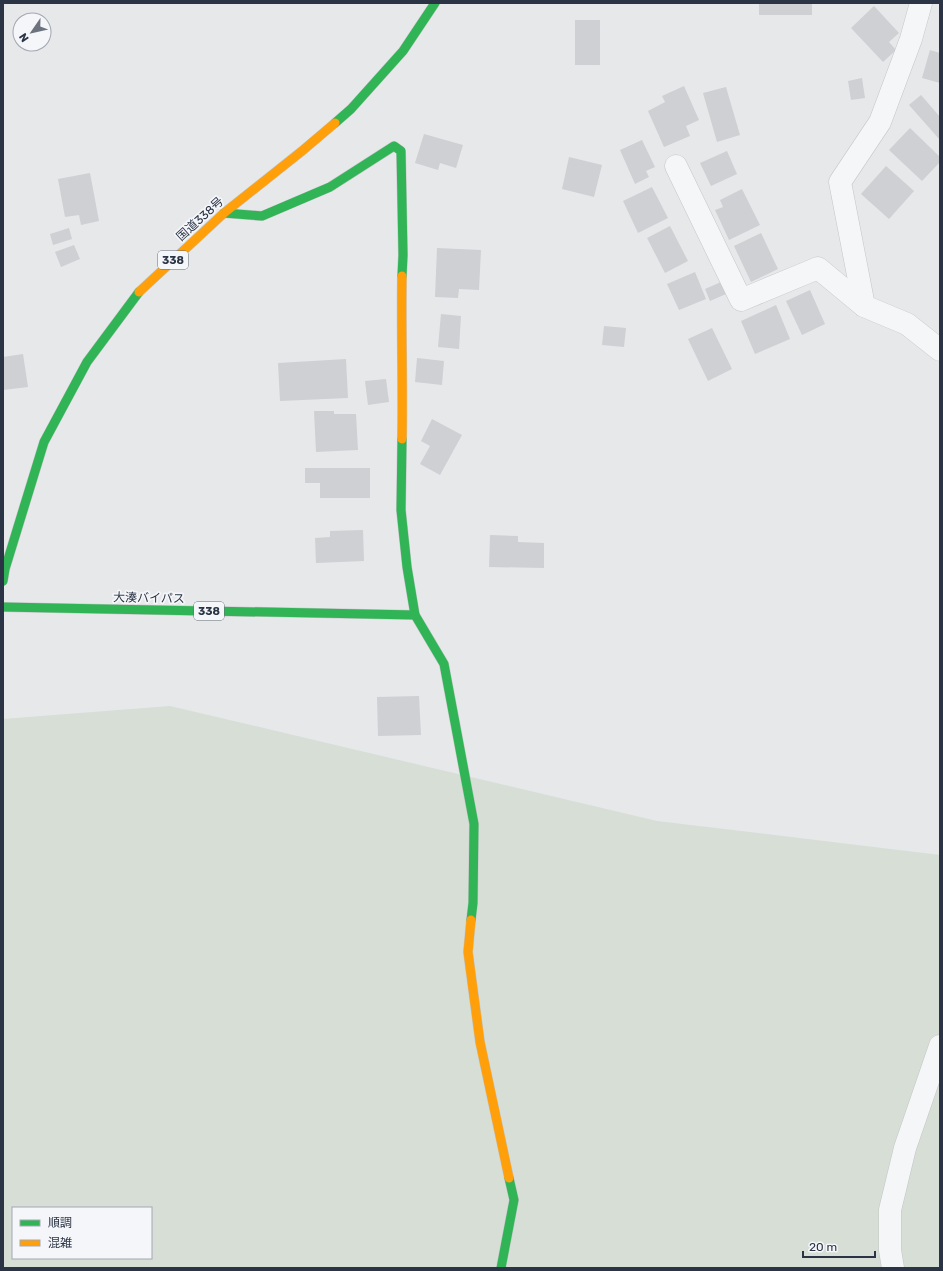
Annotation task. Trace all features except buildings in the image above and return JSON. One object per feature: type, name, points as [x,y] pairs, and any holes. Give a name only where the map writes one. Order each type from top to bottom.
[{"type":"main road","name":"国道338号","points":[[3,581],[44,442],[87,362],[140,291],[224,213],[302,152],[351,109],[403,51],[435,3]]},
{"type":"main road","points":[[224,213],[262,216],[330,187],[394,146],[401,151],[403,255],[401,510],[407,568],[415,615],[444,664],[474,824],[473,904],[468,952],[480,1042],[514,1200],[501,1268]]},
{"type":"main road","name":"大湊バイパス","points":[[3,607],[415,615]]},
{"type":"street","points":[[864,306],[840,182],[880,122],[911,39],[921,3]]},
{"type":"street","points":[[676,166],[741,300],[818,268],[864,306],[907,324],[940,350]]},
{"type":"street","points":[[893,1268],[890,1250],[890,1210],[905,1148],[940,1046]]},
{"type":"shaded area","points":[[170,706],[657,821],[940,855],[940,1268],[3,1268],[3,719]]},
{"type":"traffic: fast","points":[[335,123],[351,109],[403,51],[435,3]]},
{"type":"traffic: fast","points":[[224,213],[262,216],[330,187],[394,146],[401,151],[402,276]]},
{"type":"traffic: fast","points":[[3,581],[5,569],[44,442],[87,362],[139,292]]},
{"type":"traffic: fast","points":[[402,439],[401,510],[407,567],[415,615],[444,664],[474,824],[473,903],[471,920]]},
{"type":"traffic: fast","points":[[3,607],[415,615]]},
{"type":"traffic: fast","points":[[501,1268],[514,1200],[509,1178]]},
{"type":"traffic: slow","points":[[139,292],[224,213],[335,123]]},
{"type":"traffic: slow","points":[[402,276],[402,439]]},
{"type":"traffic: slow","points":[[471,920],[468,952],[480,1042],[509,1178]]}]
